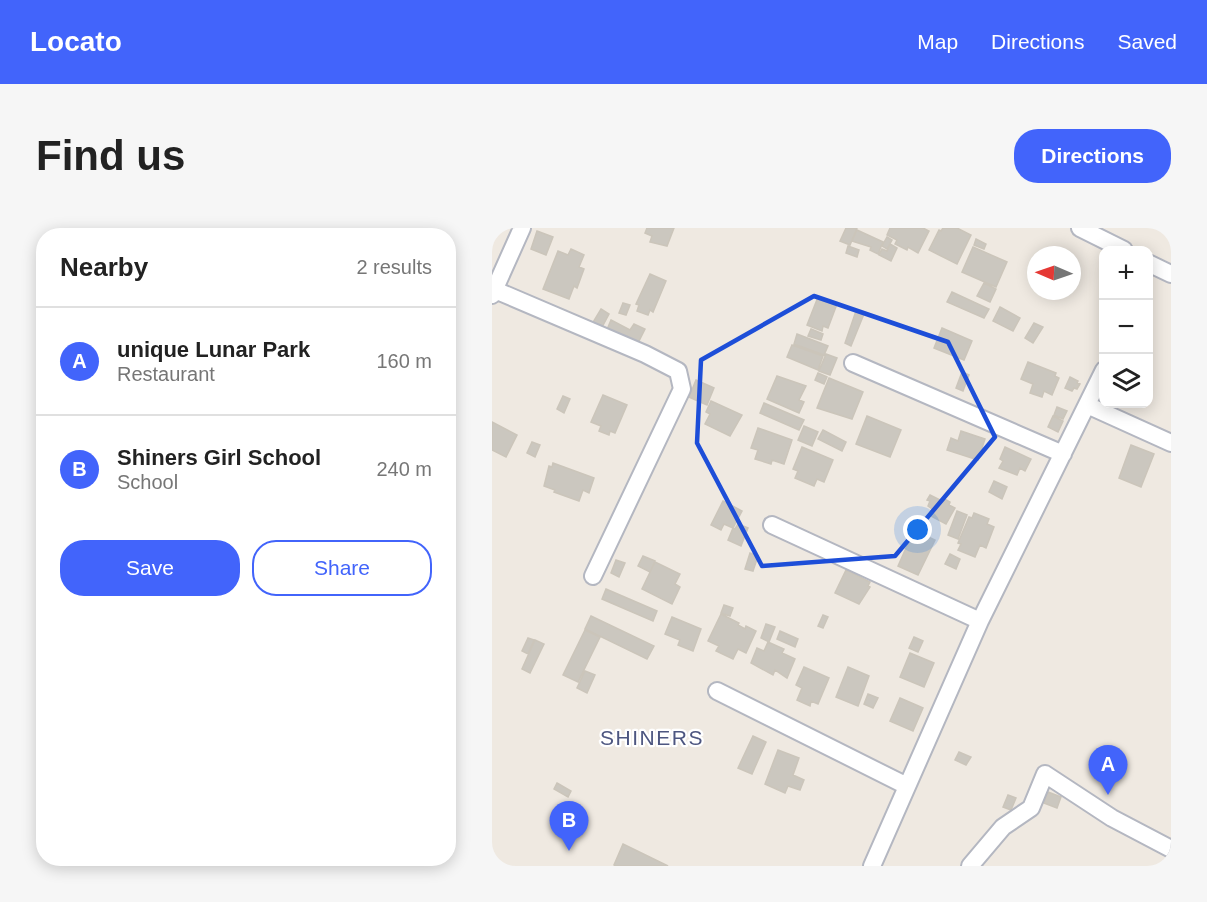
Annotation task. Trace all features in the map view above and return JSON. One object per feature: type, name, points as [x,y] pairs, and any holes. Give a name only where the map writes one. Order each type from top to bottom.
[{"type":"street","points":[[522,228],[493,292],[645,354],[678,371],[682,389],[593,576]]},
{"type":"street","points":[[1080,228],[1116,246]]},
{"type":"street","points":[[1153,268],[1171,274]]},
{"type":"street","points":[[853,363],[1063,454]]},
{"type":"street","points":[[872,866],[980,621],[1099,380]]},
{"type":"street","points":[[1087,405],[1171,443]]},
{"type":"street","points":[[772,525],[980,621]]},
{"type":"street","points":[[717,691],[907,786]]},
{"type":"street","points":[[970,866],[1003,827],[1031,808],[1045,774],[1112,818],[1171,849]]},
{"type":"highlighted area","points":[[814,296],[948,342],[995,437],[895,556],[762,566],[697,443],[701,360]]},
{"type":"building","points":[[647,228],[674,228],[667,246],[650,242],[652,236],[645,233]]},
{"type":"building","points":[[846,228],[857,228],[850,245],[840,241]]},
{"type":"building","points":[[890,228],[923,228],[929,231],[918,253],[908,247],[907,250],[895,244],[897,240],[887,235]]},
{"type":"building","points":[[957,228],[971,235],[957,264],[929,250],[939,230]]},
{"type":"building","points":[[857,230],[883,242],[878,254],[870,250],[871,247],[852,241]]},
{"type":"building","points":[[537,231],[553,237],[546,255],[531,249]]},
{"type":"building","points":[[887,237],[892,240],[887,249],[882,246]]},
{"type":"building","points":[[976,239],[986,244],[984,249],[974,245]]},
{"type":"building","points":[[890,244],[897,248],[891,261],[879,255],[882,249],[887,251]]},
{"type":"building","points":[[848,246],[859,250],[857,257],[846,253]]},
{"type":"building","points":[[973,247],[1007,262],[996,287],[962,272]]},
{"type":"building","points":[[571,249],[584,255],[579,267],[584,269],[577,288],[574,286],[569,299],[543,289],[558,251],[568,255]]},
{"type":"building","points":[[650,274],[666,281],[653,312],[650,310],[648,315],[637,311],[639,305],[636,304]]},
{"type":"building","points":[[984,283],[996,289],[990,302],[977,296]]},
{"type":"building","points":[[952,292],[989,309],[984,318],[947,302]]},
{"type":"building","points":[[818,297],[837,304],[828,328],[823,326],[822,331],[807,325]]},
{"type":"building","points":[[623,303],[630,305],[626,315],[619,313]]},
{"type":"building","points":[[1000,307],[1020,318],[1013,331],[993,321]]},
{"type":"building","points":[[601,309],[609,314],[601,329],[592,324]]},
{"type":"building","points":[[856,311],[864,314],[851,346],[845,343]]},
{"type":"building","points":[[611,320],[630,330],[634,324],[645,329],[636,347],[606,332]]},
{"type":"building","points":[[1034,323],[1043,327],[1033,343],[1025,338]]},
{"type":"building","points":[[942,328],[972,341],[964,360],[934,348]]},
{"type":"building","points":[[811,329],[823,334],[821,340],[808,336]]},
{"type":"building","points":[[797,334],[828,346],[824,355],[794,344]]},
{"type":"building","points":[[792,345],[823,356],[818,370],[787,357]]},
{"type":"building","points":[[826,354],[837,358],[830,375],[819,371]]},
{"type":"building","points":[[1028,362],[1056,373],[1055,376],[1059,378],[1052,395],[1044,391],[1042,397],[1030,393],[1033,384],[1021,379]]},
{"type":"building","points":[[962,372],[969,375],[963,391],[956,388]]},
{"type":"building","points":[[818,373],[827,377],[824,384],[815,380]]},
{"type":"building","points":[[777,376],[806,386],[799,400],[804,402],[799,413],[767,399]]},
{"type":"building","points":[[1070,377],[1080,384],[1072,391],[1065,388]]},
{"type":"building","points":[[829,378],[863,392],[852,419],[817,408]]},
{"type":"building","points":[[696,380],[714,388],[707,405],[689,397]]},
{"type":"building","points":[[603,395],[627,405],[615,433],[610,431],[609,435],[599,431],[601,426],[591,422]]},
{"type":"building","points":[[563,396],[570,399],[564,413],[557,409]]},
{"type":"building","points":[[711,401],[742,415],[730,436],[705,424],[710,414],[706,412]]},
{"type":"building","points":[[764,403],[804,420],[799,430],[760,413]]},
{"type":"building","points":[[1057,407],[1067,411],[1063,419],[1054,415]]},
{"type":"building","points":[[867,416],[901,430],[890,457],[856,444]]},
{"type":"building","points":[[1053,416],[1063,421],[1058,432],[1048,427]]},
{"type":"building","points":[[492,422],[517,435],[506,457],[492,450]]},
{"type":"building","points":[[804,426],[818,432],[812,446],[798,440]]},
{"type":"building","points":[[758,428],[792,440],[784,464],[772,460],[771,464],[755,459],[758,450],[751,448]]},
{"type":"building","points":[[823,430],[846,442],[842,451],[818,439]]},
{"type":"building","points":[[961,431],[985,439],[978,460],[947,450],[951,438],[958,441]]},
{"type":"building","points":[[532,442],[540,445],[535,457],[527,453]]},
{"type":"building","points":[[1131,445],[1154,454],[1141,487],[1119,478]]},
{"type":"building","points":[[802,447],[833,460],[824,482],[817,479],[814,486],[795,478],[798,471],[793,469]]},
{"type":"building","points":[[1005,447],[1031,459],[1025,471],[1020,468],[1017,475],[999,468],[1003,461],[1000,459]]},
{"type":"building","points":[[553,463],[594,478],[589,493],[583,490],[579,501],[544,486],[549,466],[552,467]]},
{"type":"building","points":[[994,481],[1007,487],[1002,499],[989,492]]},
{"type":"building","points":[[930,495],[944,502],[945,499],[955,508],[946,524],[929,515],[932,509],[928,506],[930,501],[927,500]]},
{"type":"building","points":[[723,501],[742,511],[733,528],[724,524],[721,530],[711,525]]},
{"type":"building","points":[[957,511],[967,515],[958,539],[948,535]]},
{"type":"building","points":[[974,513],[989,519],[987,524],[994,527],[986,548],[980,545],[975,557],[958,550],[961,544],[958,543],[969,517],[972,518]]},
{"type":"building","points":[[738,524],[748,528],[741,546],[728,540],[733,528],[735,529]]},
{"type":"building","points":[[914,530],[935,540],[918,575],[898,566]]},
{"type":"building","points":[[750,553],[758,556],[753,571],[745,569]]},
{"type":"building","points":[[950,554],[960,559],[956,569],[945,564]]},
{"type":"building","points":[[643,556],[655,561],[650,572],[638,566]]},
{"type":"building","points":[[616,560],[625,563],[619,577],[611,573]]},
{"type":"building","points":[[655,562],[680,574],[675,584],[680,587],[672,604],[642,589]]},
{"type":"building","points":[[846,570],[870,582],[868,586],[870,587],[859,604],[835,593]]},
{"type":"building","points":[[606,589],[657,611],[653,621],[602,599]]},
{"type":"building","points":[[724,605],[733,608],[730,616],[721,613]]},
{"type":"building","points":[[721,614],[739,623],[738,625],[745,629],[746,626],[756,631],[746,653],[738,649],[733,659],[716,651],[719,646],[708,641]]},
{"type":"building","points":[[823,615],[828,617],[823,628],[818,626]]},
{"type":"building","points":[[591,616],[654,646],[647,659],[585,629]]},
{"type":"building","points":[[672,617],[701,629],[693,651],[678,645],[680,640],[665,634]]},
{"type":"building","points":[[766,624],[775,627],[769,642],[761,638]]},
{"type":"building","points":[[585,630],[600,637],[578,682],[563,675]]},
{"type":"building","points":[[780,631],[798,639],[795,647],[777,639]]},
{"type":"building","points":[[914,637],[923,641],[918,652],[909,648]]},
{"type":"building","points":[[528,638],[534,640],[528,654],[522,651]]},
{"type":"building","points":[[535,640],[544,644],[530,673],[522,669]]},
{"type":"building","points":[[768,642],[784,649],[782,653],[795,659],[787,678],[775,670],[773,675],[751,663],[757,648],[764,651]]},
{"type":"building","points":[[910,653],[934,663],[924,687],[900,677]]},
{"type":"building","points":[[804,667],[829,678],[818,704],[811,701],[810,706],[797,700],[802,688],[796,685]]},
{"type":"building","points":[[848,667],[869,676],[858,706],[836,697]]},
{"type":"building","points":[[585,671],[595,675],[587,693],[577,688]]},
{"type":"building","points":[[868,694],[878,698],[873,708],[864,704]]},
{"type":"building","points":[[900,698],[923,708],[913,731],[890,721]]},
{"type":"building","points":[[753,736],[766,742],[752,774],[738,768]]},
{"type":"building","points":[[778,750],[799,758],[793,775],[804,780],[800,790],[788,786],[785,793],[765,784]]},
{"type":"building","points":[[959,752],[971,757],[966,765],[955,760]]},
{"type":"building","points":[[557,783],[571,791],[568,797],[554,789]]},
{"type":"building","points":[[1048,792],[1061,797],[1057,808],[1044,803]]},
{"type":"building","points":[[1008,795],[1016,798],[1011,810],[1003,807]]},
{"type":"building","points":[[623,844],[668,866],[616,866],[614,865]]},
{"type":"place","name":"unique Lunar Park","points":[[1108,795]]},
{"type":"place","name":"Shiners Girl School","points":[[569,851]]},
{"type":"district","name":"SHINERS","points":[[652,737]]}]
